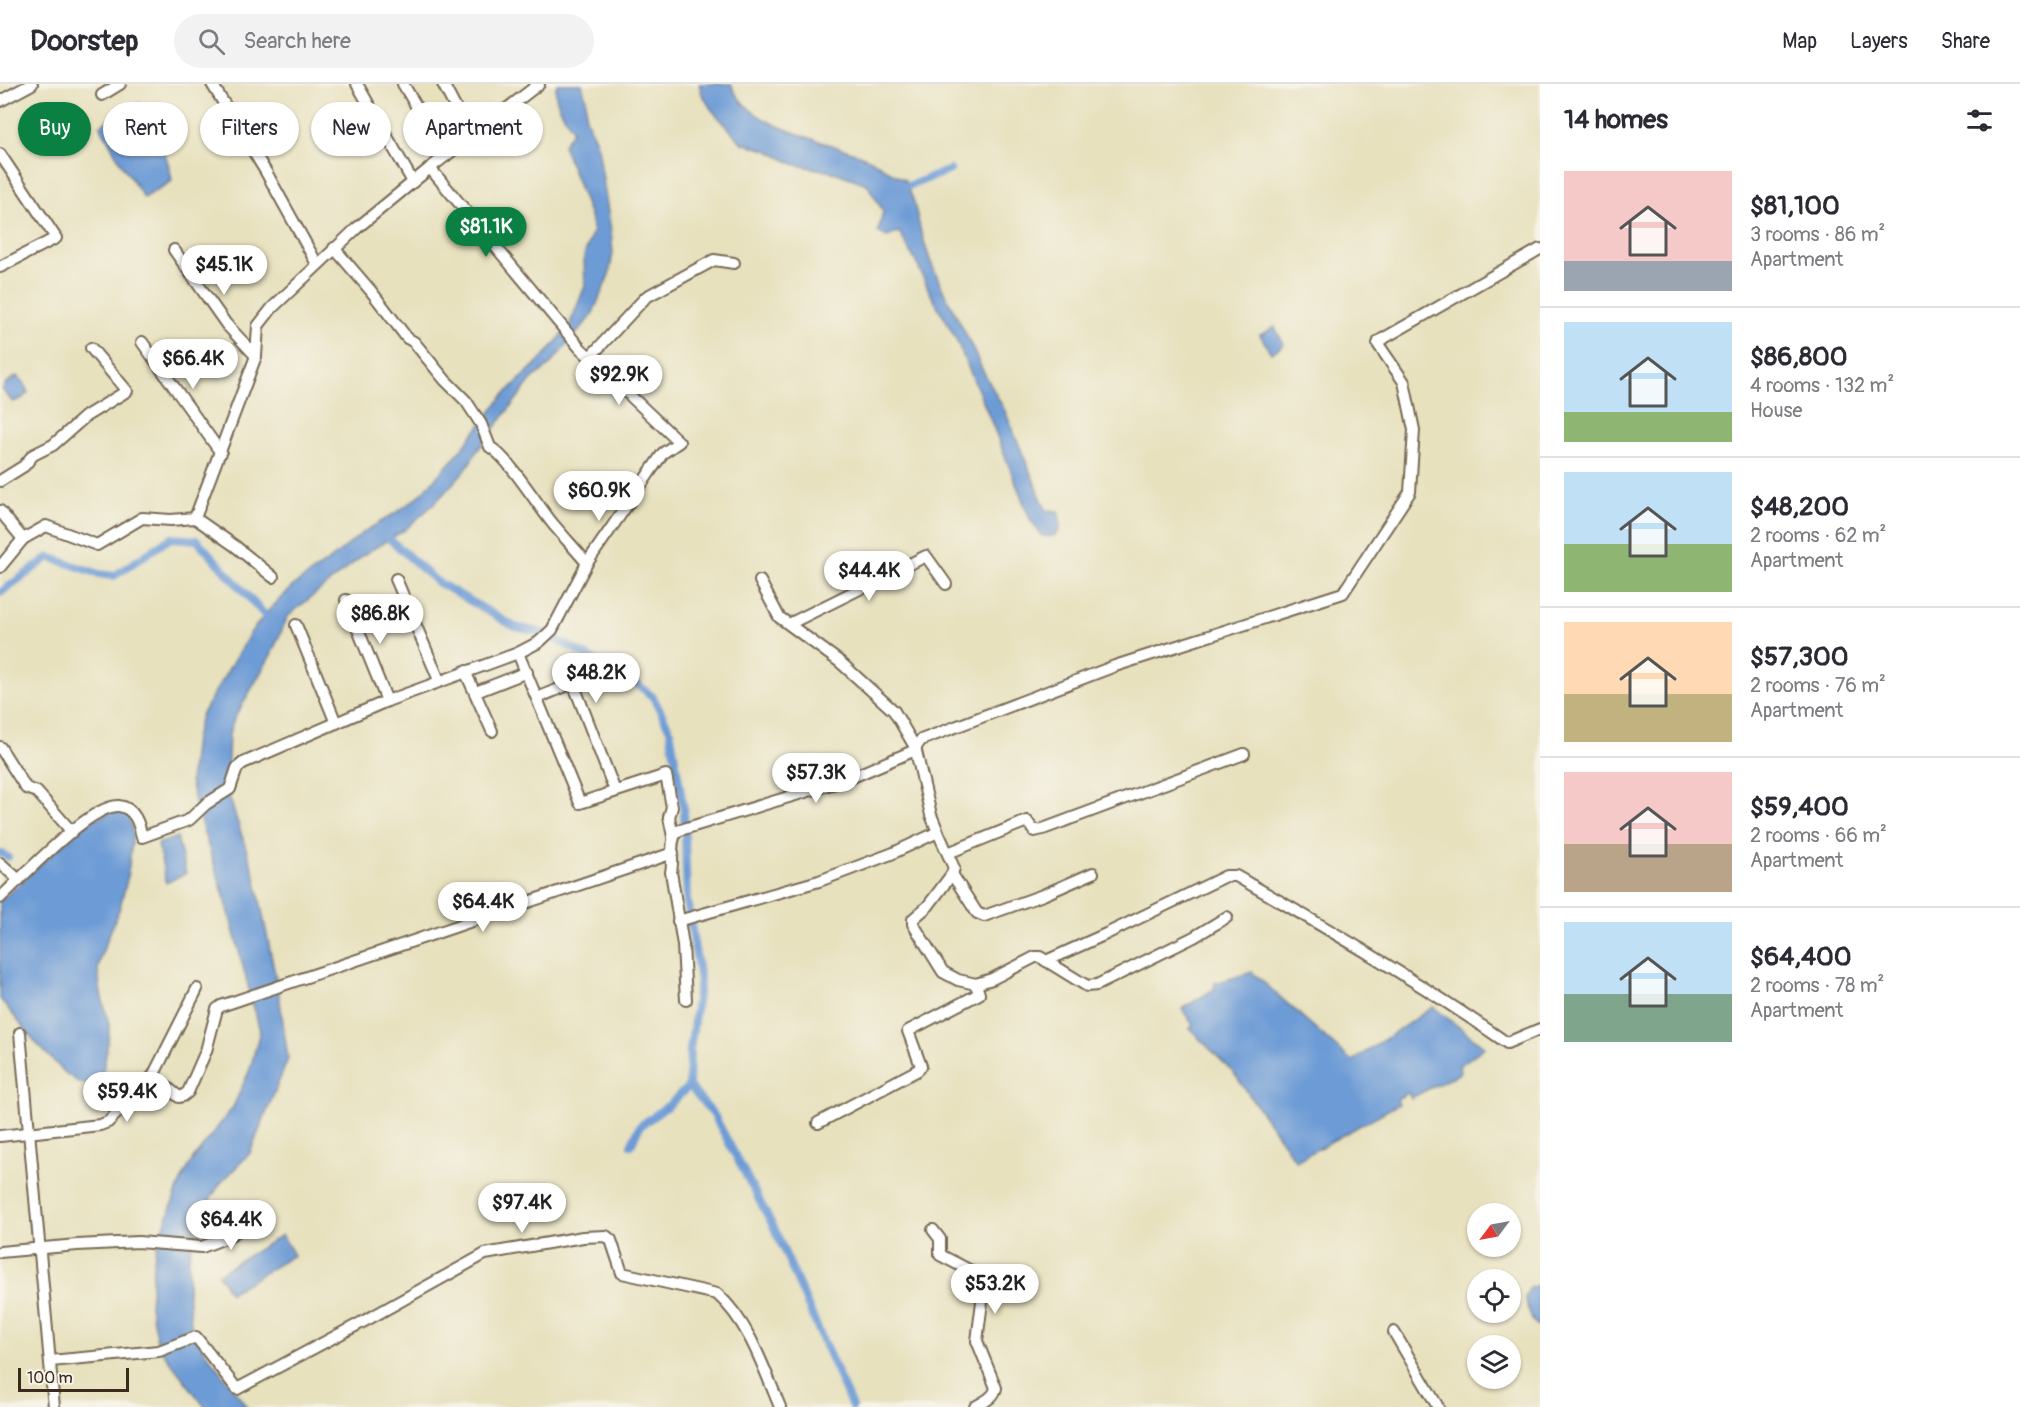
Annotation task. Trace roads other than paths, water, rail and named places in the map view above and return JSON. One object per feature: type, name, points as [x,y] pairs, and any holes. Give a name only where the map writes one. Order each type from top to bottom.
[{"type":"street","points":[[0,101],[32,84]]},
{"type":"street","points":[[102,95],[120,84]]},
{"type":"street","points":[[212,84],[266,172],[317,264]]},
{"type":"street","points":[[357,84],[413,182]]},
{"type":"street","points":[[403,84],[414,102]]},
{"type":"street","points":[[443,84],[452,102]]},
{"type":"street","points":[[515,102],[539,84]]},
{"type":"street","points":[[0,154],[56,238],[0,267]]},
{"type":"street","points":[[195,518],[256,356],[258,326],[272,308],[334,248],[446,156]]},
{"type":"street","points":[[0,898],[43,856],[99,812],[117,806],[133,813],[142,837],[189,820],[206,804],[230,789],[237,768],[243,763],[387,701],[439,680],[518,653],[539,642],[552,630],[587,563],[663,453],[679,442],[580,348],[430,168]]},
{"type":"street","points":[[334,248],[407,338],[414,342],[445,380],[466,401],[481,424],[489,447],[495,450],[587,563]]},
{"type":"street","points":[[675,834],[695,825],[848,779],[913,750],[921,740],[1115,666],[1343,592],[1410,492],[1414,430],[1404,382],[1378,344],[1379,342],[1540,249]]},
{"type":"street","points":[[174,250],[226,324],[256,356]]},
{"type":"street","points":[[590,357],[646,297],[714,260],[734,263]]},
{"type":"street","points":[[142,342],[221,453]]},
{"type":"street","points":[[0,482],[24,466],[33,454],[53,445],[86,416],[127,391],[91,348]]},
{"type":"street","points":[[0,511],[23,539]]},
{"type":"street","points":[[0,567],[23,539],[46,526],[98,545],[142,518],[171,520],[195,518],[273,577]]},
{"type":"street","points":[[789,624],[926,556],[946,584]]},
{"type":"street","points":[[396,579],[439,680]]},
{"type":"street","points":[[760,581],[780,617],[840,662],[894,711],[915,747],[931,815],[954,868],[928,906],[915,915],[913,924],[943,972],[958,980],[976,984],[992,979],[1035,957],[1046,961],[1087,986],[1097,985],[1194,937],[1227,917]]},
{"type":"street","points":[[346,600],[387,701]]},
{"type":"street","points":[[296,625],[336,723]]},
{"type":"street","points":[[518,653],[580,803],[666,775],[672,807],[669,817],[675,834],[671,872],[683,945],[687,1000]]},
{"type":"street","points":[[465,671],[492,731]]},
{"type":"street","points":[[476,692],[527,672]]},
{"type":"street","points":[[537,698],[573,683],[615,791]]},
{"type":"street","points":[[0,747],[26,788],[37,792],[72,832]]},
{"type":"street","points":[[948,853],[1027,821],[1034,831],[1043,829],[1244,754]]},
{"type":"street","points":[[678,921],[819,881],[891,854],[938,832]]},
{"type":"street","points":[[153,1076],[179,1097],[183,1096],[191,1087],[206,1051],[217,1009],[221,1006],[673,853]]},
{"type":"street","points":[[0,863],[19,880]]},
{"type":"street","points":[[952,874],[977,913],[984,916],[1043,895],[1093,873]]},
{"type":"street","points":[[1046,961],[1226,876],[1236,876],[1390,966],[1507,1043],[1540,1029]]},
{"type":"street","points":[[818,1123],[918,1070],[921,1066],[908,1031],[979,994],[976,984]]},
{"type":"street","points":[[0,1136],[104,1124],[153,1076],[196,989]]},
{"type":"street","points":[[20,1034],[54,1407]]},
{"type":"street","points":[[0,1252],[138,1242],[195,1248],[216,1242],[255,1221]]},
{"type":"street","points":[[933,1230],[940,1239],[940,1256],[971,1271],[980,1283],[983,1294],[977,1341],[996,1388],[992,1397],[975,1407]]},
{"type":"street","points":[[50,1361],[159,1351],[196,1337],[237,1389],[485,1254],[583,1237],[606,1236],[611,1240],[622,1273],[717,1294],[724,1301],[758,1355],[780,1407]]},
{"type":"street","points":[[1394,1332],[1438,1407]]},
{"type":"water","points":[[557,84],[582,84],[586,99],[586,118],[598,147],[611,231],[613,253],[609,275],[592,315],[549,366],[532,379],[466,469],[436,502],[405,530],[366,553],[288,616],[271,655],[234,719],[229,734],[227,782],[229,796],[255,876],[279,994],[288,1059],[250,1153],[220,1184],[198,1218],[189,1256],[188,1292],[192,1334],[247,1407],[205,1407],[158,1346],[150,1306],[153,1265],[156,1248],[180,1183],[193,1159],[233,1107],[250,1069],[260,1031],[226,902],[190,781],[195,738],[201,715],[251,632],[269,610],[293,586],[365,531],[419,496],[455,457],[503,396],[548,352],[569,326],[585,286],[584,256],[593,230],[590,216],[563,145],[573,130],[557,102]]},
{"type":"water","points":[[699,84],[731,84],[740,100],[754,113],[772,123],[791,132],[869,159],[904,179],[913,199],[930,260],[943,290],[1005,411],[1046,510],[1058,511],[1060,527],[1057,534],[1042,536],[1030,519],[955,337],[899,232],[887,237],[878,232],[883,211],[867,184],[837,173],[793,164],[769,151],[742,143],[711,109]]},
{"type":"water","points":[[117,156],[166,156],[172,181],[144,198]]},
{"type":"water","points":[[1275,327],[1284,345],[1271,353],[1260,335]]},
{"type":"water","points":[[17,376],[24,383],[28,393],[13,402],[2,390],[6,383]]},
{"type":"water","points":[[116,809],[129,814],[133,834],[127,880],[98,970],[101,994],[109,1024],[104,1066],[100,1081],[88,1085],[78,1082],[65,1073],[37,1044],[0,999],[0,901],[87,823]]},
{"type":"water","points":[[177,837],[186,873],[166,883],[158,844]]},
{"type":"water","points":[[1252,972],[1352,1061],[1433,1007],[1485,1047],[1459,1066],[1460,1073],[1411,1098],[1408,1093],[1397,1099],[1399,1104],[1296,1161],[1233,1072],[1190,1029],[1193,1025],[1182,1009],[1214,989],[1215,983]]},
{"type":"water","points":[[282,1235],[294,1255],[230,1293],[218,1274]]},
{"type":"water","points":[[1540,1285],[1540,1327],[1531,1318],[1525,1297],[1530,1287]]},
{"type":"waterway","points":[[898,188],[950,170]]},
{"type":"waterway","points":[[384,534],[436,581],[515,627],[544,633],[632,680],[653,697],[670,730],[684,810],[687,900],[700,980],[690,1050],[689,1086],[714,1115],[775,1230],[852,1407]]},
{"type":"waterway","points":[[0,593],[49,557],[99,574],[114,576],[171,538],[197,540],[271,622]]},
{"type":"waterway","points":[[0,853],[8,857]]},
{"type":"waterway","points":[[631,1145],[640,1126],[669,1105],[689,1086]]}]
